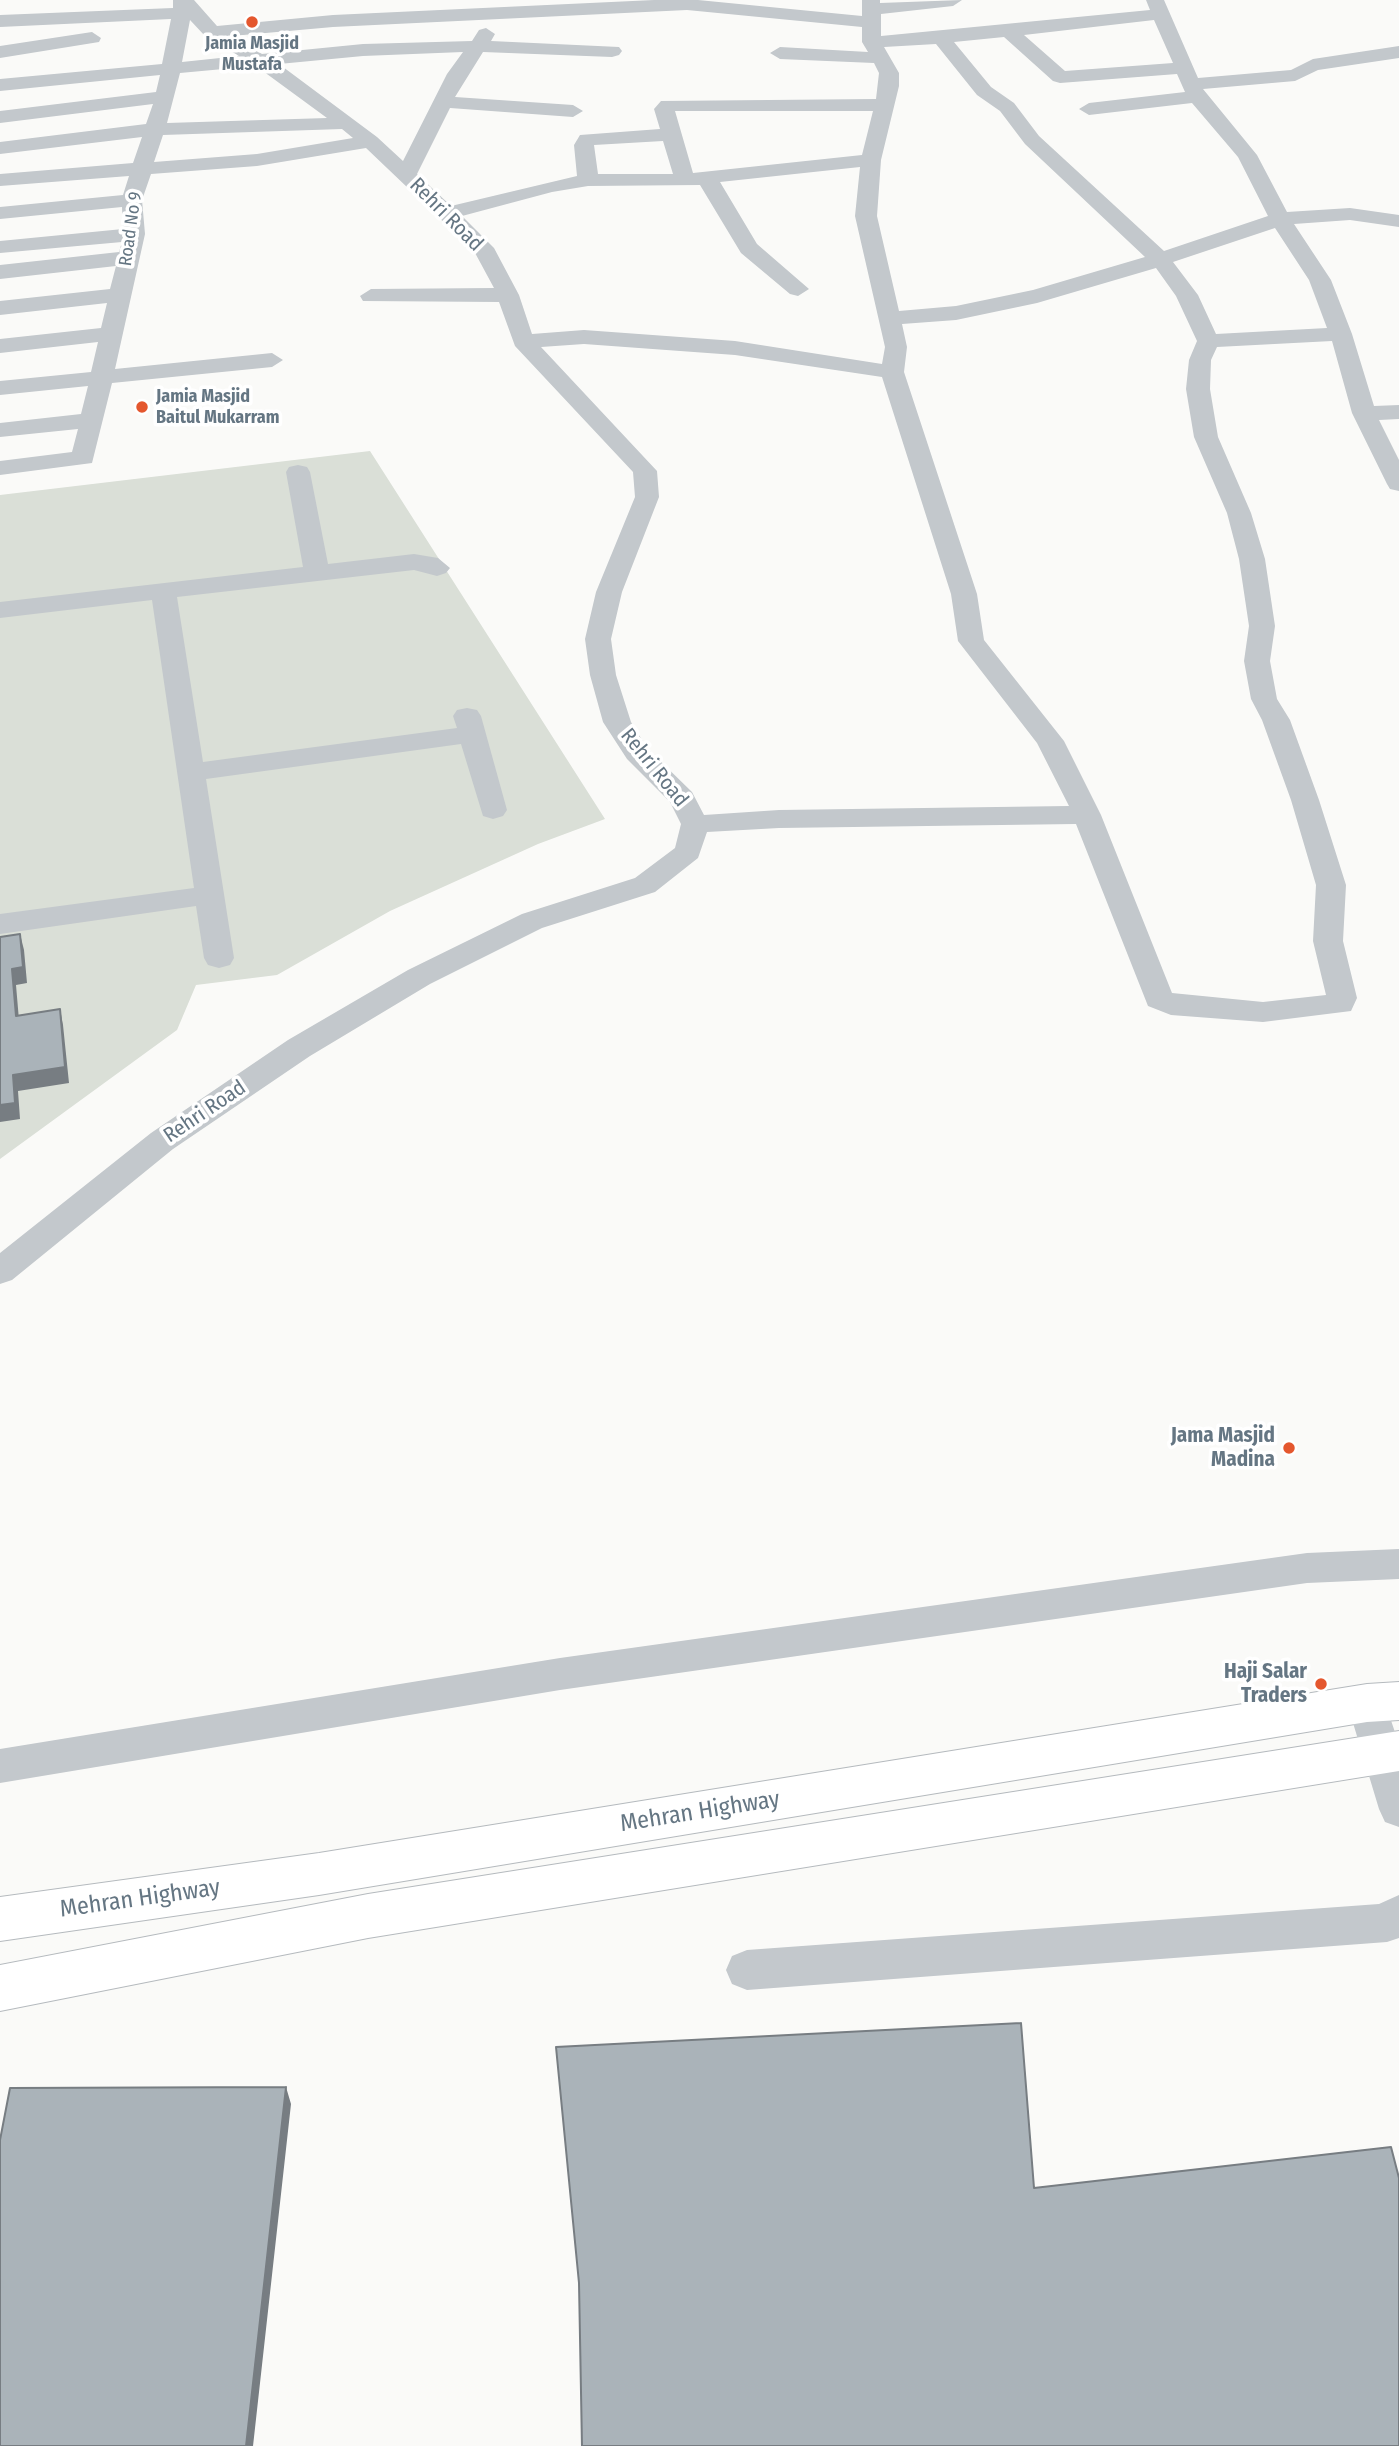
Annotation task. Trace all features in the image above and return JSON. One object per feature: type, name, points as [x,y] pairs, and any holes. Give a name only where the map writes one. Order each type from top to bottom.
[{"type":"main road","name":"Mehran Highway","points":[[0,1919],[319,1874],[1383,1702]]},
{"type":"main road","points":[[0,1988],[368,1916],[1391,1752]]},
{"type":"street","points":[[779,53],[953,0]]},
{"type":"street","points":[[212,32],[498,6],[687,4],[873,26],[941,38],[1158,7],[1191,83],[1247,155],[1279,219],[1320,280],[1341,334],[1364,413],[1399,484]]},
{"type":"street","points":[[406,175],[457,74],[479,46],[498,6]]},
{"type":"street","points":[[0,21],[183,10]]},
{"type":"street","points":[[143,34],[183,10]]},
{"type":"street","name":"Rehri Road","points":[[0,1271],[162,1141],[299,1048],[419,978],[532,921],[645,885],[688,852],[695,824],[682,798],[637,753],[617,722],[603,675],[598,639],[609,592],[647,497],[645,471],[523,341],[508,295],[483,248],[347,122],[183,10]]},
{"type":"street","name":"Road No 9","points":[[0,468],[83,458],[134,234],[132,200],[164,97],[183,10]]},
{"type":"street","points":[[873,26],[888,74],[885,105],[872,160],[866,216],[896,347],[892,372],[964,594],[971,641],[1050,741],[1087,815],[1159,999],[1171,1005],[1263,1012],[1342,1003],[1328,941],[1331,885],[1305,800],[1276,720],[1264,699],[1257,661],[1262,626],[1252,559],[1239,513],[1206,437],[1198,389],[1200,360],[1208,341],[1187,295],[1160,259],[1032,140],[1007,107],[984,90],[941,38]]},
{"type":"street","points":[[1008,30],[1060,77],[1191,83],[1294,75],[1313,65],[1399,52]]},
{"type":"street","points":[[0,52],[109,37]]},
{"type":"street","points":[[0,85],[363,50],[479,46],[612,51]]},
{"type":"street","points":[[1089,109],[1191,83]]},
{"type":"street","points":[[0,117],[164,97]]},
{"type":"street","points":[[442,102],[573,111]]},
{"type":"street","points":[[798,289],[749,248],[696,178],[671,134],[664,109],[668,105],[885,105]]},
{"type":"street","points":[[0,148],[155,129],[347,122]]},
{"type":"street","points":[[588,180],[584,145],[587,139],[671,134]]},
{"type":"street","points":[[0,180],[257,160],[370,141]]},
{"type":"street","points":[[447,214],[551,186],[588,180],[696,178],[872,160]]},
{"type":"street","points":[[0,214],[132,200]]},
{"type":"street","points":[[890,318],[980,309],[1037,296],[1279,219],[1350,214],[1399,221]]},
{"type":"street","points":[[0,247],[134,234]]},
{"type":"street","points":[[0,272],[128,258]]},
{"type":"street","points":[[0,309],[120,295]]},
{"type":"street","points":[[371,296],[508,295]]},
{"type":"street","points":[[0,346],[111,334]]},
{"type":"street","points":[[1208,341],[1341,334]]},
{"type":"street","points":[[523,341],[584,337],[735,348],[892,372]]},
{"type":"street","points":[[0,387],[272,360]]},
{"type":"street","points":[[1364,413],[1399,412]]},
{"type":"street","points":[[0,430],[91,420]]},
{"type":"street","points":[[299,472],[317,573]]},
{"type":"street","points":[[0,610],[414,562],[429,563],[437,568]]},
{"type":"street","points":[[163,591],[219,958]]},
{"type":"street","points":[[191,772],[469,725],[493,810]]},
{"type":"street","points":[[695,824],[779,819],[1087,815]]},
{"type":"street","points":[[0,924],[209,895]]},
{"type":"street","points":[[0,1766],[574,1672],[1307,1568],[1399,1564]]},
{"type":"street","points":[[1383,1702],[1399,1809]]},
{"type":"street","points":[[747,1970],[1387,1923],[1399,1914]]},
{"type":"shaded area","points":[[370,451],[605,819],[538,844],[390,911],[277,975],[196,985],[177,1030],[0,1159],[0,495]]},
{"type":"building","points":[[20,934],[23,967],[12,969],[16,1016],[60,1009],[65,1067],[13,1075],[15,1103],[0,1105],[0,937]]},
{"type":"building","points":[[1021,2023],[1034,2188],[1391,2147],[1399,2178],[1399,2446],[582,2446],[579,2283],[556,2047]]},
{"type":"building","points":[[286,2087],[246,2446],[0,2446],[0,2140],[10,2088]]},
{"type":"place","name":"Jamia Masjid Mustafa","points":[[252,22]]},
{"type":"place","name":"Jamia Masjid Baitul Mukarram","points":[[142,407]]},
{"type":"place","name":"Jama Masjid Madina","points":[[1289,1448]]},
{"type":"place","name":"Haji Salar Traders","points":[[1321,1684]]}]
